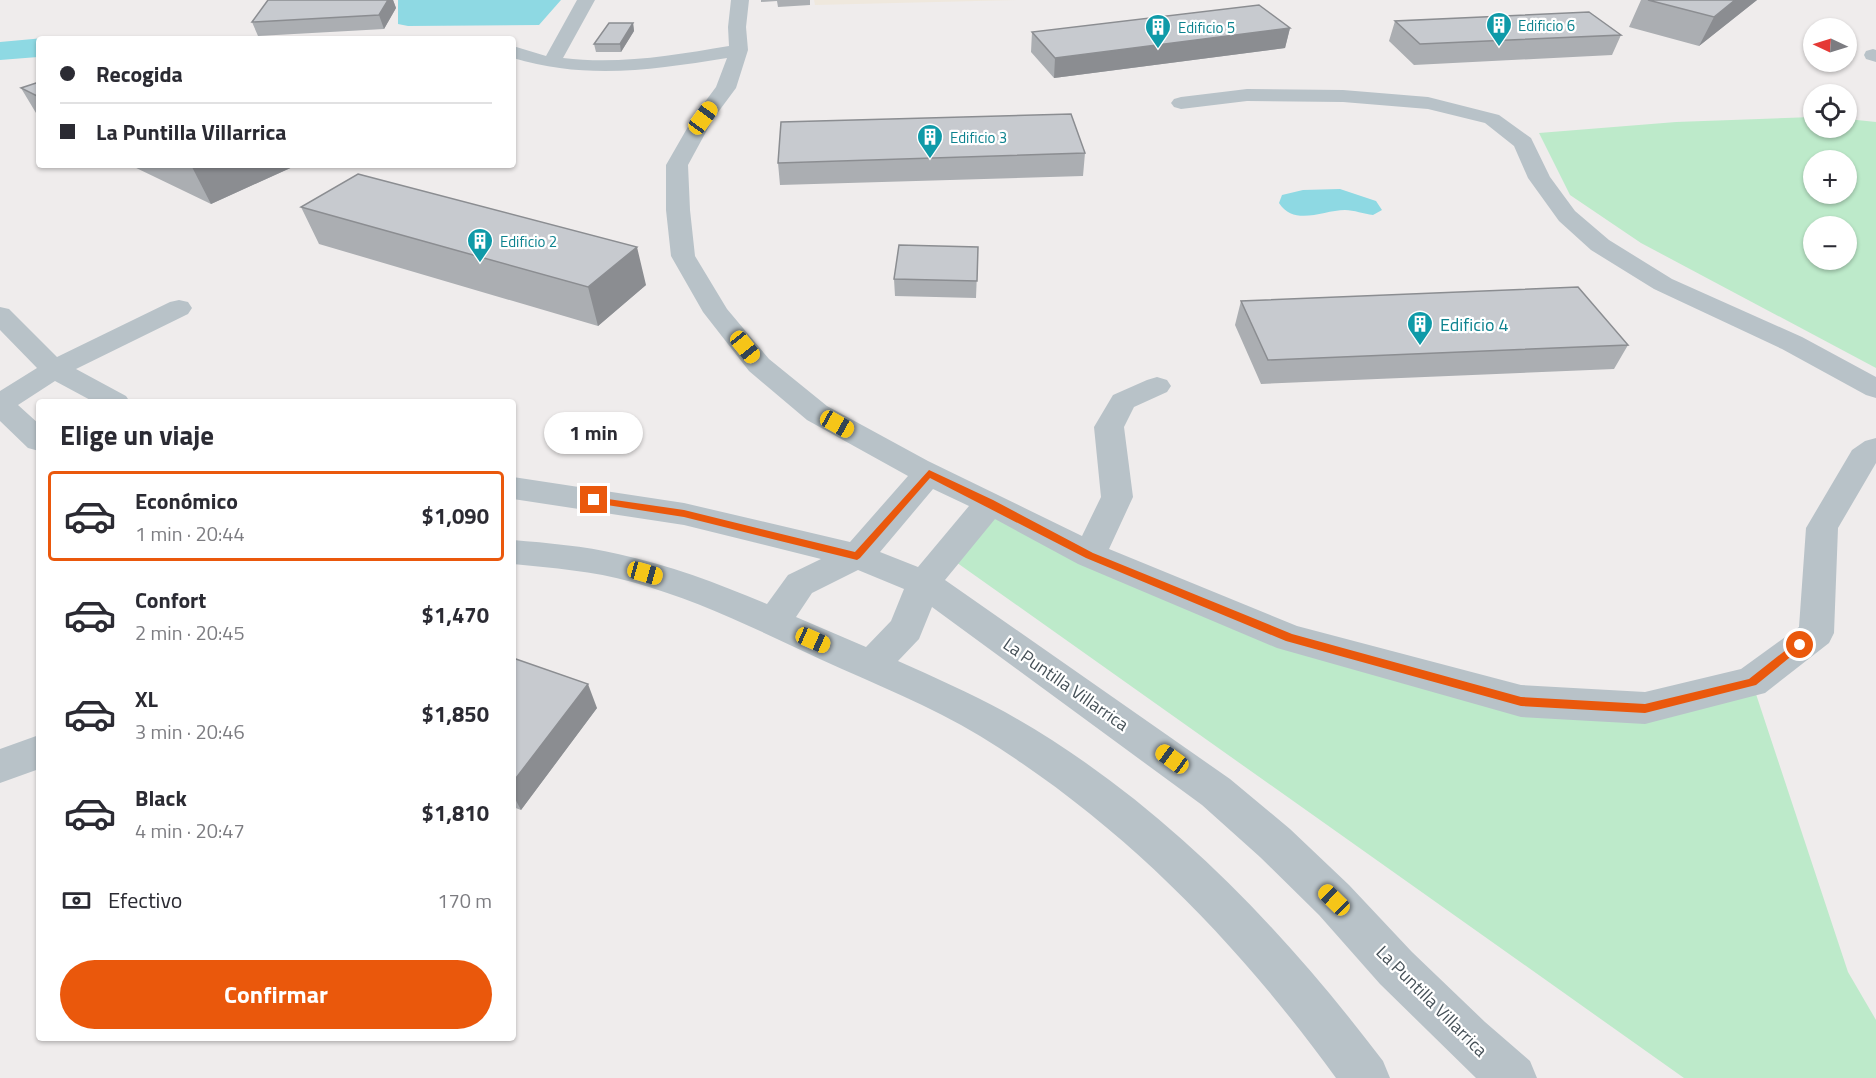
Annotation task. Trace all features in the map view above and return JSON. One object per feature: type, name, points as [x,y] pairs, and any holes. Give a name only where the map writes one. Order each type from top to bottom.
[{"type":"street","points":[[552,62],[586,0]]},
{"type":"street","points":[[740,0],[737,27],[739,50],[726,88],[703,118],[677,165],[678,210],[683,256],[716,312],[759,365],[817,413],[929,473],[1090,555],[1290,638],[1521,701],[1645,708],[1752,682],[1816,633],[1822,528],[1863,457],[1876,448]]},
{"type":"street","points":[[516,53],[552,62],[608,66],[671,61],[739,50]]},
{"type":"street","points":[[1182,103],[1247,95],[1344,96],[1428,103],[1492,119],[1524,143],[1539,178],[1567,216],[1600,245],[1663,284],[1792,343],[1876,389]]},
{"type":"street","points":[[36,438],[0,405],[54,369],[179,308]]},
{"type":"street","points":[[0,315],[54,369],[110,399]]},
{"type":"street","points":[[1090,555],[1117,497],[1109,427],[1123,401],[1157,386]]},
{"type":"street","points":[[774,622],[800,584],[857,556],[929,473]]},
{"type":"street","name":"La Puntilla Villarrica","points":[[516,488],[684,514],[857,556],[924,583],[1216,792],[1275,843],[1334,900],[1396,968],[1468,1039],[1513,1078]]},
{"type":"street","points":[[871,666],[906,629],[924,583],[990,503]]},
{"type":"street","points":[[516,552],[628,568],[678,582],[727,600],[933,692],[993,725],[1054,763],[1128,819],[1203,886],[1279,968],[1366,1078]]},
{"type":"street","points":[[0,766],[36,753]]},
{"type":"green space","points":[[1803,117],[1803,138],[1857,138],[1857,120],[1876,122],[1876,368],[1641,243],[1570,195],[1539,133],[1676,122]]},
{"type":"green space","points":[[990,503],[1289,638],[1521,701],[1645,708],[1752,682],[1848,972],[1876,1020],[1876,1078],[1684,1078],[946,555]]},
{"type":"sand","points":[[814,0],[1017,0],[815,5]]},
{"type":"water","points":[[398,0],[561,0],[539,25],[408,26],[398,24]]},
{"type":"water","points":[[36,39],[36,57],[0,60],[0,42]]},
{"type":"water","points":[[1340,189],[1376,201],[1382,210],[1373,215],[1345,210],[1301,216],[1286,210],[1279,203],[1282,195],[1303,190]]},
{"type":"building","points":[[268,0],[388,0],[379,15],[252,22]]},
{"type":"building","points":[[1648,0],[1735,0],[1714,17]]},
{"type":"building","points":[[1259,5],[1290,28],[1055,58],[1032,32]]},
{"type":"building","points":[[1589,12],[1621,35],[1420,44],[1395,21]]},
{"type":"building","points":[[609,23],[633,23],[620,44],[594,44]]},
{"type":"building","points":[[36,83],[36,96],[21,88]]},
{"type":"building","points":[[1071,114],[1085,153],[778,163],[781,122]]},
{"type":"building","points":[[358,174],[637,247],[588,287],[301,207]]},
{"type":"building","points":[[899,245],[978,247],[977,281],[894,279]]},
{"type":"building","points":[[1578,287],[1628,345],[1268,360],[1241,301]]},
{"type":"building","points":[[516,659],[588,684],[516,778]]},
{"type":"place","name":"Edificio 6","points":[[1499,48]]},
{"type":"place","name":"Edificio 5","points":[[1158,50]]},
{"type":"place","name":"Edificio 3","points":[[930,160]]},
{"type":"place","name":"Edificio 2","points":[[480,264]]},
{"type":"place","name":"Edificio 4","points":[[1420,347]]},
{"type":"route","points":[[594,500],[684,514],[857,556],[929,473],[1090,555],[1290,638],[1521,701],[1645,708],[1752,682],[1800,645]]}]
